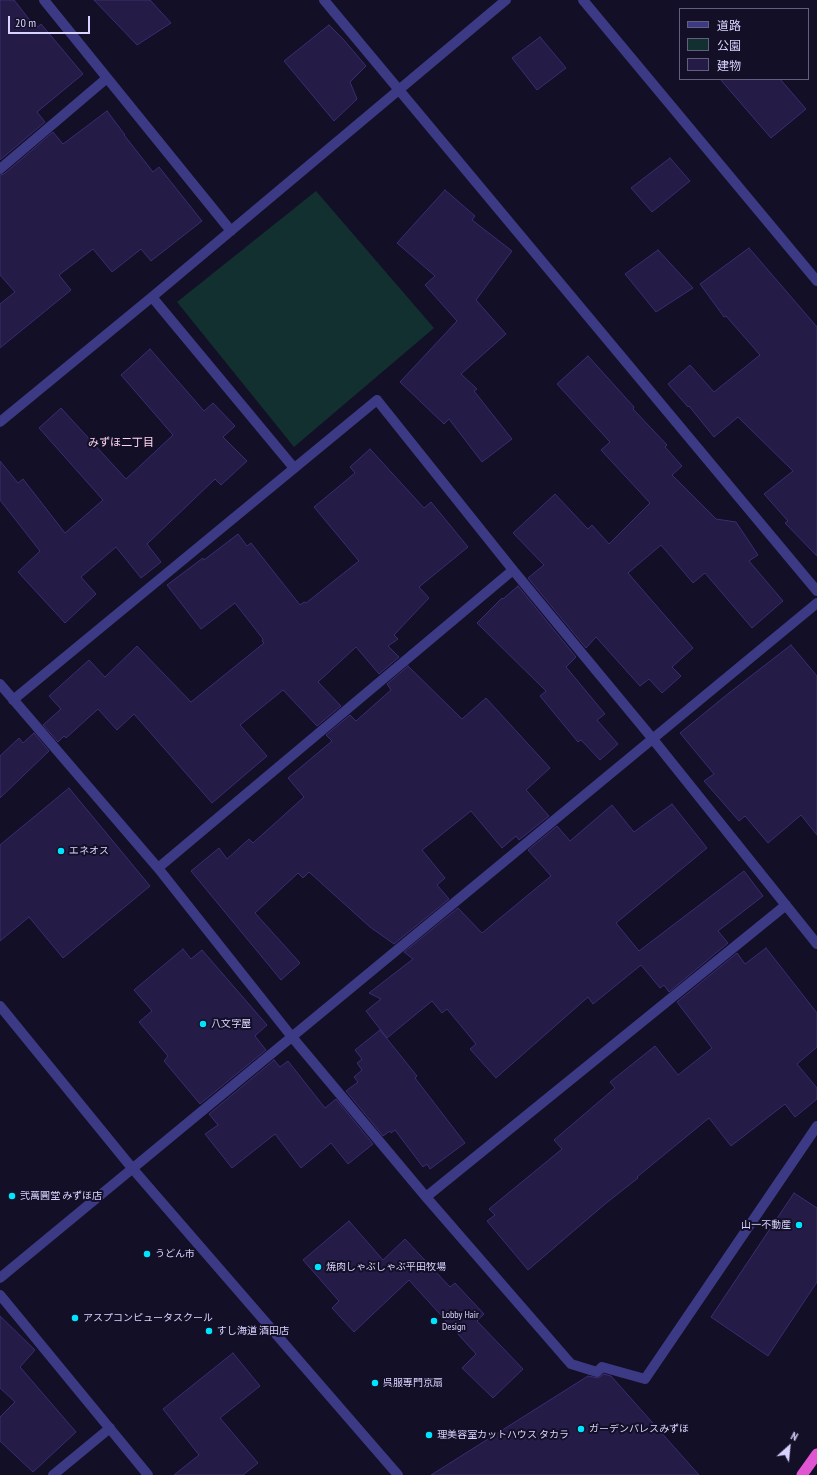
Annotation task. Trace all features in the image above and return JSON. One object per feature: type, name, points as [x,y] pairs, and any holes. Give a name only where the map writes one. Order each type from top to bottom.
[{"type":"highway","points":[[802,1475],[817,1454]]},
{"type":"street","points":[[44,0],[231,231]]},
{"type":"street","points":[[324,0],[817,591]]},
{"type":"street","points":[[0,422],[152,297],[506,0]]},
{"type":"street","points":[[583,0],[817,281]]},
{"type":"street","points":[[0,169],[107,78]]},
{"type":"street","points":[[152,297],[294,468]]},
{"type":"street","points":[[13,700],[377,400],[513,570],[652,738],[817,944]]},
{"type":"street","points":[[158,868],[513,570]]},
{"type":"street","points":[[0,1278],[817,603]]},
{"type":"street","points":[[0,684],[158,868],[292,1036],[426,1197],[571,1364],[596,1372],[602,1367],[645,1379],[817,1126]]},
{"type":"street","points":[[426,1197],[786,905]]},
{"type":"street","points":[[0,1006],[132,1168],[398,1475]]},
{"type":"street","points":[[0,1295],[148,1475]]},
{"type":"street","points":[[53,1475],[110,1428]]},
{"type":"green space","points":[[316,191],[434,328],[294,447],[177,302]]},
{"type":"building","points":[[0,0],[14,0],[36,28],[41,24],[83,74],[37,112],[45,122],[0,160]]},
{"type":"building","points":[[94,0],[150,0],[171,23],[137,45]]},
{"type":"building","points":[[329,25],[366,66],[350,82],[357,99],[334,121],[284,61]]},
{"type":"building","points":[[540,37],[566,68],[537,90],[512,58]]},
{"type":"building","points":[[721,80],[781,80],[806,109],[771,138]]},
{"type":"building","points":[[107,111],[153,172],[159,167],[202,221],[151,261],[141,249],[112,272],[93,249],[59,275],[71,290],[0,348],[0,304],[15,292],[0,275],[0,175],[4,174],[53,132],[63,144]]},
{"type":"building","points":[[670,158],[690,181],[652,212],[631,188]]},
{"type":"building","points":[[445,190],[475,216],[472,220],[512,251],[476,300],[506,334],[461,374],[477,389],[474,391],[512,439],[482,462],[449,419],[444,424],[400,382],[457,321],[425,285],[435,276],[397,243]]},
{"type":"building","points":[[749,248],[817,327],[817,556],[785,523],[788,521],[764,494],[793,471],[738,417],[714,437],[689,406],[688,407],[668,384],[690,365],[714,392],[760,355],[726,316],[724,317],[700,284]]},
{"type":"building","points":[[658,250],[693,288],[656,312],[625,274]]},
{"type":"building","points":[[150,349],[204,411],[213,403],[235,426],[223,437],[247,461],[221,485],[215,479],[147,544],[161,562],[141,578],[116,547],[81,577],[96,594],[65,623],[18,572],[40,551],[0,500],[0,461],[18,483],[23,479],[65,533],[103,500],[39,428],[61,408],[126,479],[173,435],[121,375]]},
{"type":"building","points":[[588,356],[634,407],[633,409],[667,445],[665,447],[682,466],[672,475],[716,519],[736,522],[758,555],[749,561],[783,601],[752,628],[705,573],[693,583],[661,545],[628,573],[693,648],[672,667],[681,676],[662,693],[649,679],[640,686],[596,637],[586,648],[528,578],[544,565],[513,533],[555,494],[588,529],[592,525],[609,544],[650,503],[601,450],[610,442],[557,384]]},
{"type":"building","points":[[370,449],[424,508],[431,502],[468,547],[419,587],[429,598],[394,635],[398,639],[388,646],[399,657],[379,674],[356,647],[318,682],[341,706],[317,726],[283,690],[240,725],[267,756],[212,803],[134,714],[117,730],[98,709],[66,738],[64,736],[58,742],[43,725],[61,709],[49,696],[89,660],[105,677],[137,646],[191,702],[264,643],[262,641],[263,639],[235,603],[201,629],[167,585],[203,558],[204,560],[238,534],[247,546],[251,543],[300,605],[304,602],[306,603],[359,561],[314,507],[355,473],[350,467]]},
{"type":"building","points":[[518,586],[576,657],[566,667],[605,714],[597,720],[618,744],[600,760],[581,740],[578,742],[540,696],[546,691],[477,623],[502,598],[503,599]]},
{"type":"building","points":[[791,645],[817,676],[817,835],[801,815],[768,843],[745,816],[739,821],[704,781],[714,774],[680,733]]},
{"type":"building","points":[[408,666],[462,719],[486,698],[550,768],[526,790],[549,816],[519,840],[516,836],[502,848],[471,811],[422,850],[445,878],[437,885],[449,899],[394,944],[370,927],[309,872],[303,878],[298,873],[255,913],[300,963],[281,980],[191,871],[219,848],[227,859],[249,839],[253,843],[304,797],[288,778],[332,741],[326,735],[350,715],[356,721],[391,690],[387,684]]},
{"type":"building","points":[[34,733],[49,751],[0,798],[0,756],[19,738],[23,743]]},
{"type":"building","points":[[69,788],[150,886],[63,958],[29,917],[0,941],[0,845]]},
{"type":"building","points":[[672,804],[707,848],[616,923],[639,951],[744,871],[763,896],[718,931],[728,943],[669,992],[664,985],[660,988],[641,965],[593,1004],[588,997],[496,1078],[470,1049],[476,1044],[447,1009],[442,1013],[432,1001],[387,1038],[366,1011],[381,999],[369,993],[413,959],[404,952],[458,908],[482,933],[551,876],[528,850],[557,826],[570,841],[612,805],[634,832]]},
{"type":"building","points":[[766,948],[817,1013],[817,1047],[797,1064],[817,1088],[817,1099],[795,1117],[785,1104],[731,1146],[709,1118],[528,1270],[487,1221],[495,1215],[489,1209],[562,1149],[554,1140],[615,1088],[610,1082],[655,1046],[678,1075],[712,1048],[677,1002],[737,953],[745,964]]},
{"type":"building","name":"八文字屋","points":[[183,949],[191,959],[202,950],[267,1025],[255,1036],[266,1050],[200,1104],[164,1061],[168,1056],[139,1022],[152,1011],[134,990]]},
{"type":"building","points":[[380,1030],[417,1076],[415,1078],[465,1143],[430,1169],[427,1164],[423,1167],[395,1130],[391,1133],[390,1131],[383,1136],[346,1091],[358,1082],[354,1077],[362,1070],[357,1063],[362,1059],[355,1050]]},
{"type":"building","points":[[274,1060],[280,1067],[288,1061],[325,1108],[336,1099],[373,1144],[348,1164],[331,1143],[301,1168],[275,1134],[232,1168],[205,1134],[218,1125],[209,1114]]},
{"type":"building","points":[[794,1193],[817,1208],[817,1282],[768,1356],[711,1317]]},
{"type":"building","points":[[349,1221],[383,1260],[405,1239],[450,1287],[455,1283],[484,1314],[477,1321],[523,1369],[493,1398],[462,1368],[476,1354],[409,1280],[354,1332],[332,1308],[339,1301],[303,1260]]},
{"type":"building","points":[[0,1316],[35,1350],[20,1367],[76,1432],[33,1472],[0,1441],[0,1417],[15,1402],[0,1388]]},
{"type":"building","points":[[233,1353],[260,1386],[220,1418],[258,1463],[243,1475],[174,1475],[199,1455],[163,1409]]},
{"type":"building","name":"ガーデンパレスみずほ","points":[[604,1374],[611,1376],[699,1475],[431,1475],[588,1376],[598,1378]]},
{"type":"place","name":"エネオス","points":[[61,851]]},
{"type":"place","name":"八文字屋","points":[[203,1024]]},
{"type":"place","name":"弐萬圓堂 みずほ店","points":[[12,1196]]},
{"type":"place","name":"山一不動産","points":[[799,1225]]},
{"type":"place","name":"うどん市","points":[[147,1254]]},
{"type":"place","name":"焼肉しゃぶしゃぶ平田牧場","points":[[318,1267]]},
{"type":"place","name":"アスプコンピュータスクール","points":[[75,1318]]},
{"type":"place","name":"Lobby Hair Design","points":[[434,1321]]},
{"type":"place","name":"すし海道 酒田店","points":[[209,1331]]},
{"type":"place","name":"呉服専門京扇","points":[[375,1383]]},
{"type":"place","name":"ガーデンパレスみずほ","points":[[581,1429]]},
{"type":"place","name":"理美容室カットハウス タカラ","points":[[429,1435]]},
{"type":"district","name":"みずほ二丁目","points":[[121,443]]}]
